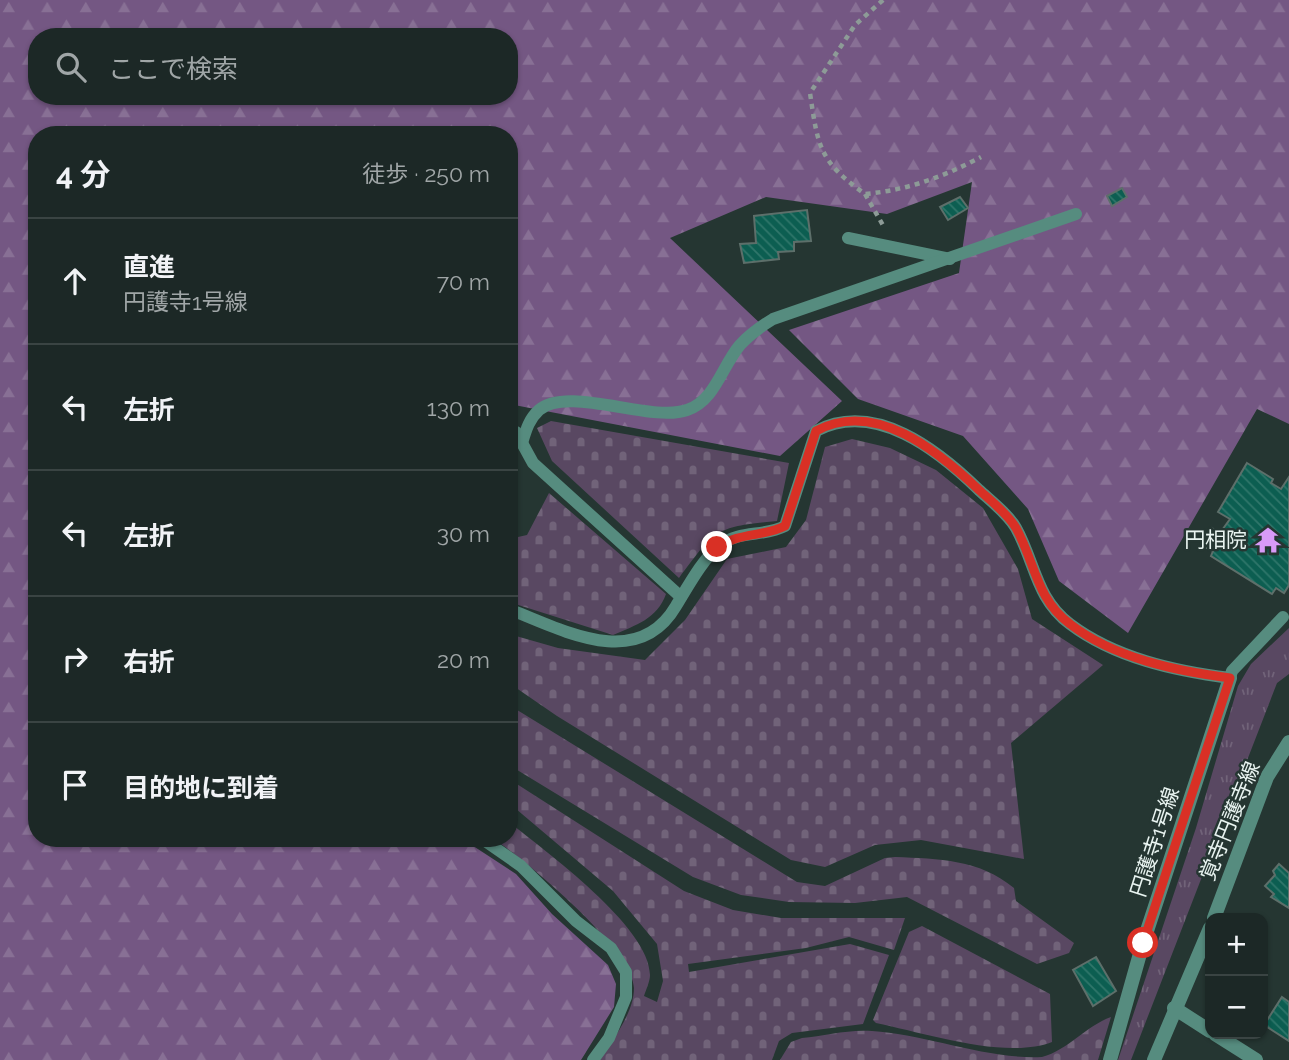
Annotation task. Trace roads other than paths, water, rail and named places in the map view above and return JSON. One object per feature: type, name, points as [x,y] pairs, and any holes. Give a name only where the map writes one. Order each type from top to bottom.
[{"type":"street","name":"円護寺1号線","points":[[1110,1060],[1143,943],[1230,678]]},
{"type":"street","name":"覚寺円護寺線","points":[[1216,913],[1267,777],[1289,742]]},
{"type":"street","points":[[1154,1060],[1205,939]]},
{"type":"street","points":[[1174,1008],[1205,1028]]},
{"type":"street","points":[[1223,1039],[1256,1060]]},
{"type":"lane","points":[[522,443],[529,421],[541,408],[555,404],[588,403],[670,413],[687,411],[705,401],[738,347],[753,331],[773,319],[1076,214]]},
{"type":"lane","points":[[848,237],[950,259]]},
{"type":"lane","points":[[518,612],[581,635],[614,643],[639,640],[664,626],[717,547],[734,536],[776,531],[785,526],[816,431],[832,422],[850,420],[889,426],[927,447],[958,470],[1015,526],[1033,564],[1040,591],[1069,624],[1114,648],[1154,664],[1230,678],[1232,671],[1283,617]]},
{"type":"lane","points":[[518,436],[533,463],[681,597]]},
{"type":"lane","points":[[494,847],[521,866],[576,921],[611,948],[626,972],[626,997],[609,1038],[593,1060]]},
{"type":"place","name":"円相院","points":[[1268,540]]}]
